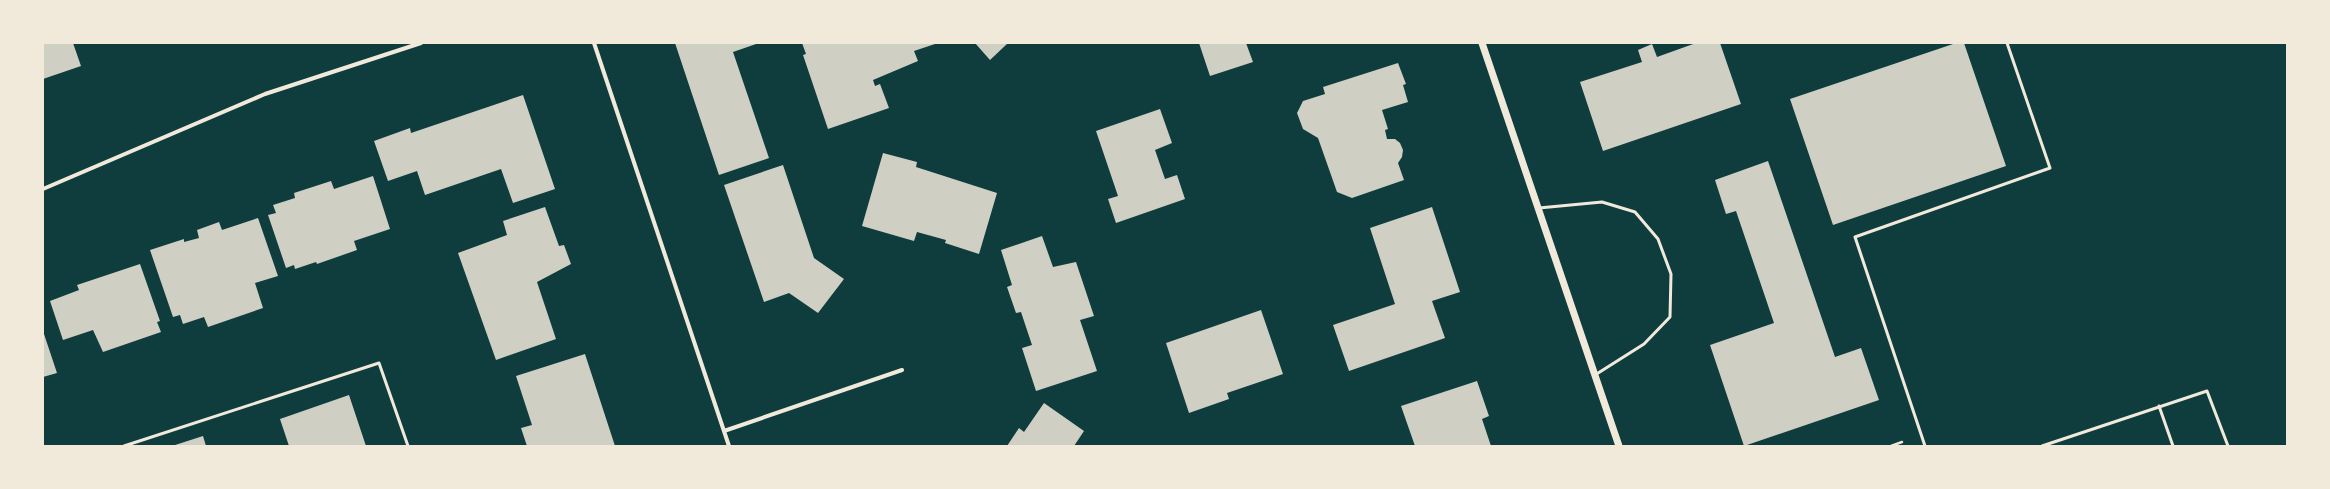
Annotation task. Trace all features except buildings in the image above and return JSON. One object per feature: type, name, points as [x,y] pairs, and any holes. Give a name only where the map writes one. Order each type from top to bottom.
[{"type":"street","points":[[43,190],[265,94],[421,43]]},
{"type":"street","points":[[594,43],[729,446]]},
{"type":"street","points":[[1482,43],[1619,446]]},
{"type":"street","points":[[724,431],[902,370]]},
{"type":"lane","points":[[1925,446],[1855,237],[2050,168],[2007,43]]},
{"type":"lane","points":[[1539,208],[1602,202],[1635,212],[1658,239],[1671,274],[1670,317],[1644,344],[1595,375]]},
{"type":"lane","points":[[124,446],[379,363],[408,446]]},
{"type":"lane","points":[[2042,446],[2207,391],[2228,446]]},
{"type":"lane","points":[[2159,406],[2173,446]]}]
